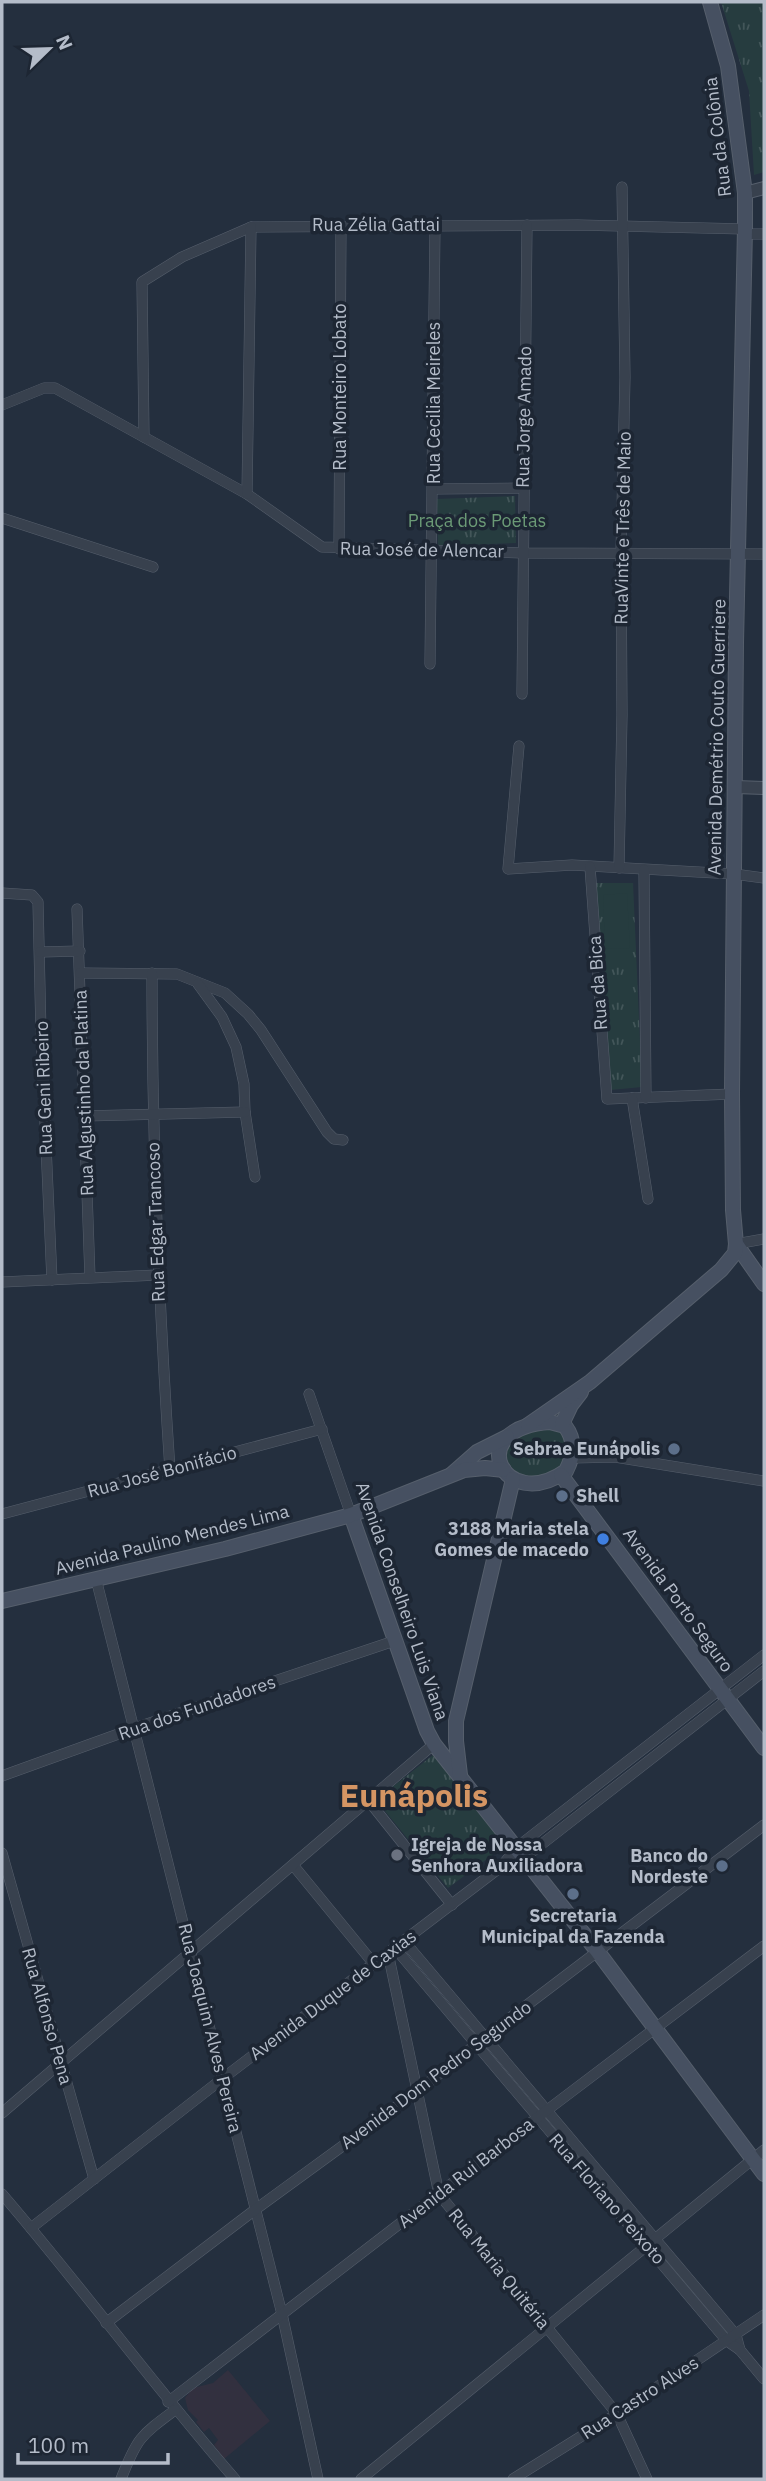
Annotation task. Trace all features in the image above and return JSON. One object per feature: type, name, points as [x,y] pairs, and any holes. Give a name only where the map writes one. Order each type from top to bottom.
[{"type":"main road","name":"Rua da Colônia","points":[[710,2],[728,66],[745,193],[745,232]]},
{"type":"main road","name":"Avenida Demétrio Couto Guerriere","points":[[736,1244],[732,1094],[738,554],[745,232]]},
{"type":"main road","points":[[736,1244],[764,1284]]},
{"type":"main road","points":[[450,1475],[466,1459],[528,1425],[590,1382],[721,1270],[734,1253],[736,1244]]},
{"type":"main road","points":[[562,1424],[571,1405],[590,1382]]},
{"type":"main road","points":[[450,1475],[475,1468],[509,1475],[522,1483],[537,1484],[561,1475],[572,1458],[573,1441],[569,1431],[562,1424],[550,1422],[528,1425]]},
{"type":"main road","points":[[460,1775],[456,1721],[509,1475],[500,1463],[498,1451],[508,1436]]},
{"type":"main road","name":"Avenida Paulino Mendes Lima","points":[[2,1601],[225,1549],[351,1515],[450,1475]]},
{"type":"main road","name":"Avenida Porto Seguro","points":[[561,1475],[764,1748]]},
{"type":"main road","name":"Avenida Conselheiro Luis Viana","points":[[351,1515],[394,1641],[434,1744],[598,1952],[654,2030],[758,2154],[764,2174]]},
{"type":"main road","points":[[434,1744],[447,1735],[456,1721]]},
{"type":"street","name":"RuaVinte e Três de Maio","points":[[619,869],[625,377],[622,187]]},
{"type":"street","points":[[745,193],[764,188]]},
{"type":"street","name":"Rua Monteiro Lobato","points":[[339,549],[341,225]]},
{"type":"street","name":"Rua Cecilia Meireles","points":[[430,664],[435,225]]},
{"type":"street","name":"Rua Zélia Gattai","points":[[144,437],[142,282],[181,257],[251,227],[527,225],[764,234]]},
{"type":"street","name":"Rua Jorge Amado","points":[[522,694],[527,225]]},
{"type":"street","points":[[247,494],[251,227]]},
{"type":"street","name":"Rua José de Alencar","points":[[2,405],[44,388],[55,388],[247,494],[322,547],[523,553],[764,554]]},
{"type":"street","points":[[433,489],[524,488]]},
{"type":"street","points":[[2,518],[153,567]]},
{"type":"street","points":[[519,746],[508,869],[572,865],[764,878]]},
{"type":"street","points":[[736,787],[764,789]]},
{"type":"street","name":"Rua da Bica","points":[[590,867],[607,1099],[632,1098]]},
{"type":"street","points":[[644,870],[646,1098]]},
{"type":"street","name":"Rua Geni Ribeiro","points":[[2,893],[35,896],[38,902],[52,1280]]},
{"type":"street","name":"Rua Algustinho da Platina","points":[[76,909],[80,951],[90,1277]]},
{"type":"street","points":[[40,952],[80,951]]},
{"type":"street","points":[[80,973],[177,974],[225,993],[248,1014],[327,1132],[334,1139],[343,1140]]},
{"type":"street","name":"Rua Edgar Trancoso","points":[[152,973],[152,1113],[158,1275],[170,1470]]},
{"type":"street","points":[[198,984],[222,1017],[236,1048],[244,1084],[245,1112],[255,1177]]},
{"type":"street","points":[[648,1199],[632,1098],[732,1094]]},
{"type":"street","points":[[84,1116],[245,1112]]},
{"type":"street","points":[[736,1244],[764,1239]]},
{"type":"street","points":[[2,1282],[158,1275]]},
{"type":"street","name":"Avenida Conselheiro Luis Viana","points":[[309,1394],[351,1515]]},
{"type":"street","name":"Rua José Bonifácio","points":[[2,1514],[322,1429]]},
{"type":"street","points":[[572,1458],[615,1457],[764,1481]]},
{"type":"street","name":"Rua Joaquim Alves Pereira","points":[[96,1578],[282,2314],[318,2479]]},
{"type":"street","name":"Rua dos Fundadores","points":[[2,1776],[394,1641]]},
{"type":"street","name":"Avenida Duque de Caxias","points":[[724,1695],[764,1655]]},
{"type":"street","name":"Avenida Duque de Caxias","points":[[31,2228],[724,1695],[764,1671]]},
{"type":"street","points":[[2,2113],[434,1744]]},
{"type":"street","points":[[368,1800],[452,1905]]},
{"type":"street","name":"Avenida Dom Pedro Segundo","points":[[106,2323],[418,2091],[764,1825]]},
{"type":"street","name":"Rua Alfonso Pena","points":[[2,1853],[94,2179]]},
{"type":"street","points":[[293,1864],[374,1964]]},
{"type":"street","name":"Avenida Rui Barbosa","points":[[121,2479],[138,2440],[144,2433],[172,2406],[282,2314],[764,1947]]},
{"type":"street","name":"Rua Floriano Peixoto","points":[[396,1948],[485,2037],[541,2115]]},
{"type":"street","name":"Rua Floriano Peixoto","points":[[396,1948],[476,2044],[651,2242],[764,2379]]},
{"type":"street","name":"Rua Maria Quitéria","points":[[396,1948],[418,2091],[439,2194],[617,2414],[647,2479]]},
{"type":"street","points":[[361,2479],[758,2154]]},
{"type":"street","points":[[2,2194],[172,2406],[235,2479]]},
{"type":"street","name":"Rua Castro Alves","points":[[513,2479],[617,2414],[764,2315]]},
{"type":"shaded area","points":[[228,2370],[270,2421],[224,2459],[214,2445],[218,2440],[209,2428],[204,2432],[196,2422],[198,2420],[188,2410],[185,2398],[193,2388],[213,2383]]},
{"type":"green space","points":[[721,2],[764,2],[764,172],[754,175],[749,91]]},
{"type":"green space","name":"Praça dos Poetas","points":[[515,496],[516,543],[438,546],[437,499]]},
{"type":"green space","points":[[596,883],[633,883],[642,1087],[610,1090]]},
{"type":"green space","points":[[627,893],[630,948],[605,949],[603,895]]},
{"type":"green space","points":[[558,1429],[568,1446],[559,1468],[541,1480],[517,1475],[508,1462],[505,1450],[510,1444],[521,1435]]},
{"type":"green space","points":[[433,1755],[507,1844],[448,1888],[376,1800]]},
{"type":"place","name":"Sebrae Eunápolis","points":[[674,1449]]},
{"type":"place","name":"Shell","points":[[562,1496]]},
{"type":"place","name":"3188 Maria stela Gomes de macedo","points":[[603,1539]]},
{"type":"place","name":"Igreja de Nossa Senhora Auxiliadora","points":[[397,1855]]},
{"type":"place","name":"Banco do Nordeste","points":[[722,1866]]},
{"type":"place","name":"Secretaria Municipal da Fazenda","points":[[573,1894]]},
{"type":"district","name":"Eunápolis","points":[[414,1796]]}]
